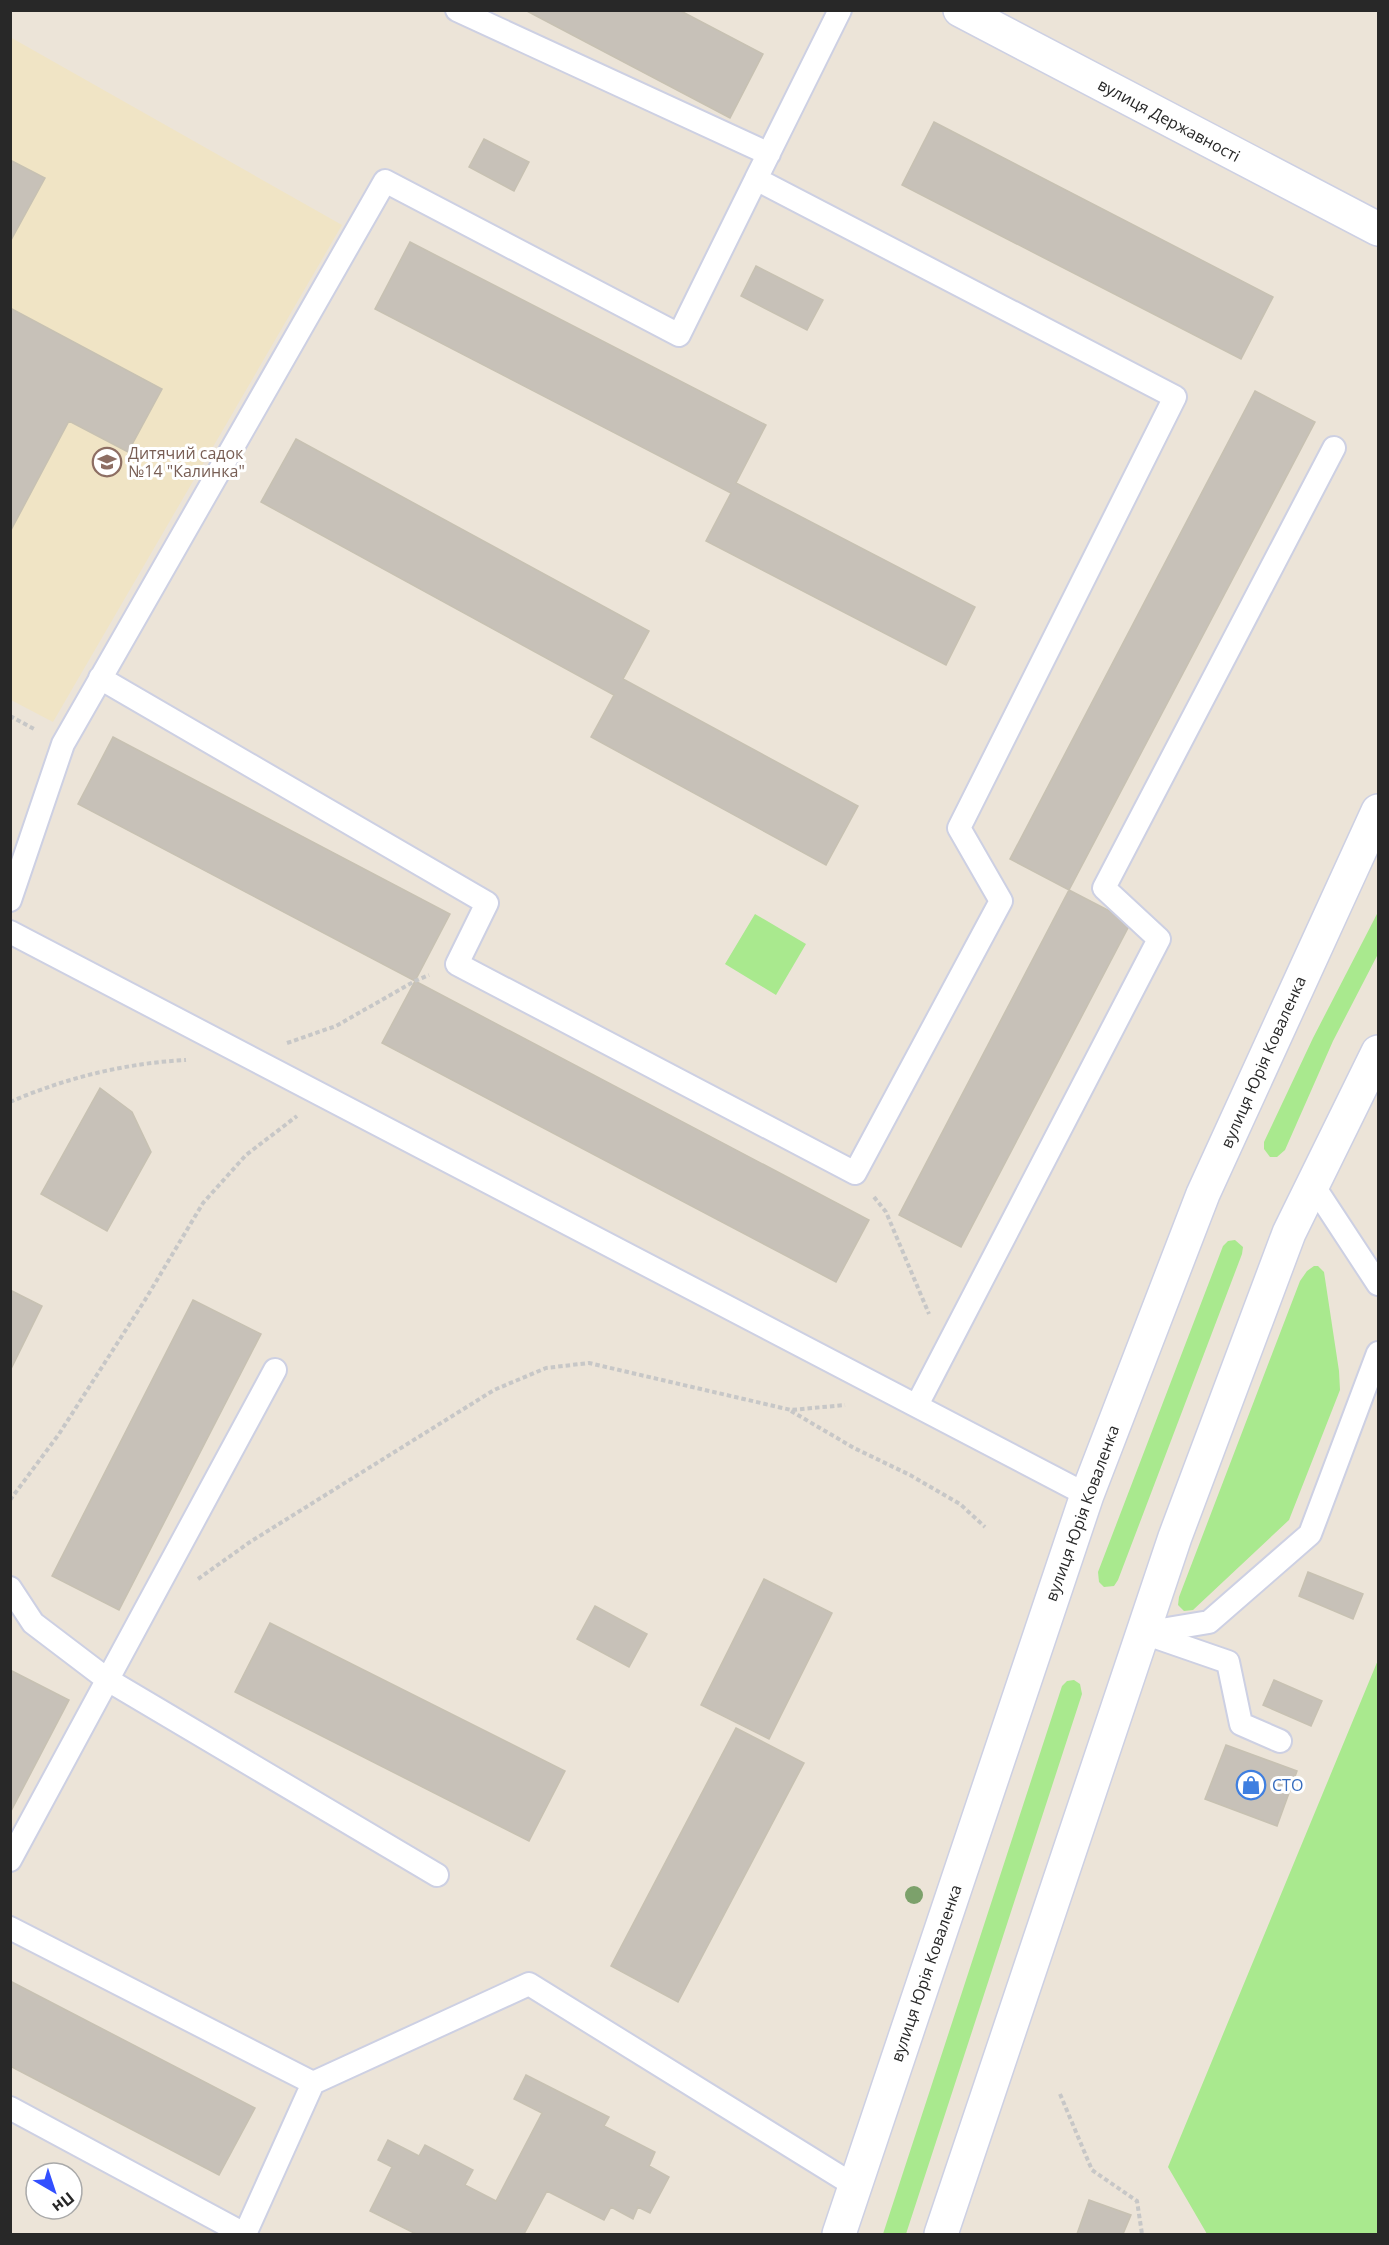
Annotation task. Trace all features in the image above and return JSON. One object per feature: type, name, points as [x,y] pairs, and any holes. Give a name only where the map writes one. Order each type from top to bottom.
[{"type":"street","name":"вулиця Державності","points":[[960,10],[1378,229]]},
{"type":"street","name":"вулиця Юрія Коваленка","points":[[839,2235],[1086,1495],[1203,1194],[1378,811]]},
{"type":"street","points":[[941,2235],[1175,1538],[1289,1233],[1378,1052]]},
{"type":"lane","points":[[457,10],[769,154]]},
{"type":"lane","points":[[10,900],[63,744],[385,181],[679,335],[840,10]]},
{"type":"lane","points":[[100,678],[487,903],[458,964],[855,1173],[1001,901],[959,828],[1175,397],[756,179]]},
{"type":"lane","points":[[917,1405],[1160,939],[1104,888],[1334,448]]},
{"type":"lane","points":[[10,932],[1086,1495]]},
{"type":"lane","points":[[1313,1185],[1378,1284]]},
{"type":"lane","points":[[1143,1633],[1209,1622],[1310,1534],[1378,1353]]},
{"type":"lane","points":[[10,1860],[275,1370]]},
{"type":"lane","points":[[10,1588],[33,1623],[108,1680],[437,1875]]},
{"type":"lane","points":[[1143,1633],[1228,1662],[1242,1724],[1280,1741]]},
{"type":"lane","points":[[10,1928],[313,2083]]},
{"type":"lane","points":[[10,2108],[244,2235],[313,2083],[529,1984],[855,2186]]},
{"type":"path","points":[[250,1057],[336,1026],[415,981],[458,964]]},
{"type":"path","points":[[10,1102],[48,1086],[127,1067],[150,1062],[194,1060]]},
{"type":"path","points":[[10,1500],[59,1434],[145,1300],[203,1203],[246,1155],[324,1096]]},
{"type":"path","points":[[855,1173],[886,1212],[945,1352]]},
{"type":"path","points":[[193,1582],[250,1542],[494,1390],[546,1368],[590,1363],[791,1410],[854,1448],[910,1475],[960,1504],[985,1527]]},
{"type":"path","points":[[791,1410],[849,1404]]},
{"type":"path","points":[[1060,2094],[1092,2170],[1137,2201],[1142,2235]]},
{"type":"shaded area","name":"Дитячий садок №14 \"Калинка\"","points":[[10,37],[342,225],[53,722],[11,700]]},
{"type":"green space","points":[[1378,912],[1378,954],[1333,1041],[1285,1150],[1277,1157],[1270,1157],[1264,1149],[1264,1142],[1313,1038]]},
{"type":"green space","points":[[755,914],[806,944],[776,995],[725,964]]},
{"type":"green space","points":[[1235,1240],[1243,1247],[1242,1254],[1118,1580],[1114,1586],[1104,1587],[1099,1582],[1098,1572],[1223,1246],[1228,1241]]},
{"type":"green space","points":[[1314,1266],[1318,1266],[1324,1272],[1340,1390],[1289,1520],[1193,1610],[1184,1611],[1178,1605],[1179,1597],[1300,1281]]},
{"type":"green space","points":[[1378,1660],[1378,2234],[1207,2234],[1168,2167]]},
{"type":"green space","points":[[1074,1680],[1080,1684],[1082,1694],[906,2234],[883,2234],[1062,1686],[1067,1681]]},
{"type":"building","points":[[525,10],[679,10],[763,54],[730,118]]},
{"type":"building","points":[[934,122],[1273,297],[1241,359],[902,185]]},
{"type":"building","points":[[484,139],[529,162],[514,191],[469,167]]},
{"type":"building","points":[[10,160],[45,178],[10,242]]},
{"type":"building","points":[[410,242],[766,425],[736,483],[975,607],[946,665],[706,541],[731,493],[375,309]]},
{"type":"building","points":[[756,266],[823,300],[807,330],[741,296]]},
{"type":"building","points":[[10,308],[162,389],[128,452],[69,421],[10,532]]},
{"type":"building","points":[[1255,391],[1315,422],[1069,890],[1010,859]]},
{"type":"building","points":[[296,439],[649,631],[623,679],[858,806],[826,865],[591,737],[614,695],[261,502]]},
{"type":"building","points":[[113,737],[450,914],[415,981],[78,804]]},
{"type":"building","points":[[1069,890],[1131,922],[961,1247],[899,1215]]},
{"type":"building","points":[[415,981],[869,1220],[836,1282],[382,1043]]},
{"type":"building","points":[[100,1088],[132,1112],[151,1152],[107,1231],[41,1194]]},
{"type":"building","points":[[10,1290],[42,1306],[10,1371]]},
{"type":"building","points":[[193,1300],[261,1334],[119,1610],[52,1576]]},
{"type":"building","points":[[1308,1572],[1363,1594],[1353,1619],[1299,1596]]},
{"type":"building","points":[[764,1579],[832,1613],[769,1739],[701,1705]]},
{"type":"building","points":[[595,1606],[647,1634],[629,1667],[577,1639]]},
{"type":"building","points":[[270,1623],[565,1771],[529,1841],[235,1692]]},
{"type":"building","points":[[10,1670],[69,1700],[10,1813]]},
{"type":"building","points":[[1274,1680],[1322,1701],[1311,1726],[1263,1705]]},
{"type":"building","points":[[736,1728],[804,1763],[678,2002],[611,1966]]},
{"type":"building","name":"СТО","points":[[1226,1745],[1297,1771],[1277,1826],[1205,1799]]},
{"type":"building","points":[[10,1981],[255,2108],[219,2175],[10,2066]]},
{"type":"building","points":[[526,2075],[609,2117],[604,2126],[655,2152],[649,2166],[669,2177],[650,2213],[638,2207],[633,2219],[611,2207],[604,2220],[547,2191],[524,2234],[416,2234],[370,2211],[392,2167],[378,2160],[388,2140],[419,2156],[425,2145],[473,2170],[465,2185],[496,2201],[542,2113],[514,2099]]},
{"type":"building","points":[[1089,2200],[1131,2215],[1123,2234],[1077,2234]]},
{"type":"place","name":"Дитячий садок №14 \"Калинка\"","points":[[107,462]]},
{"type":"place","name":"СТО","points":[[1251,1785]]}]
